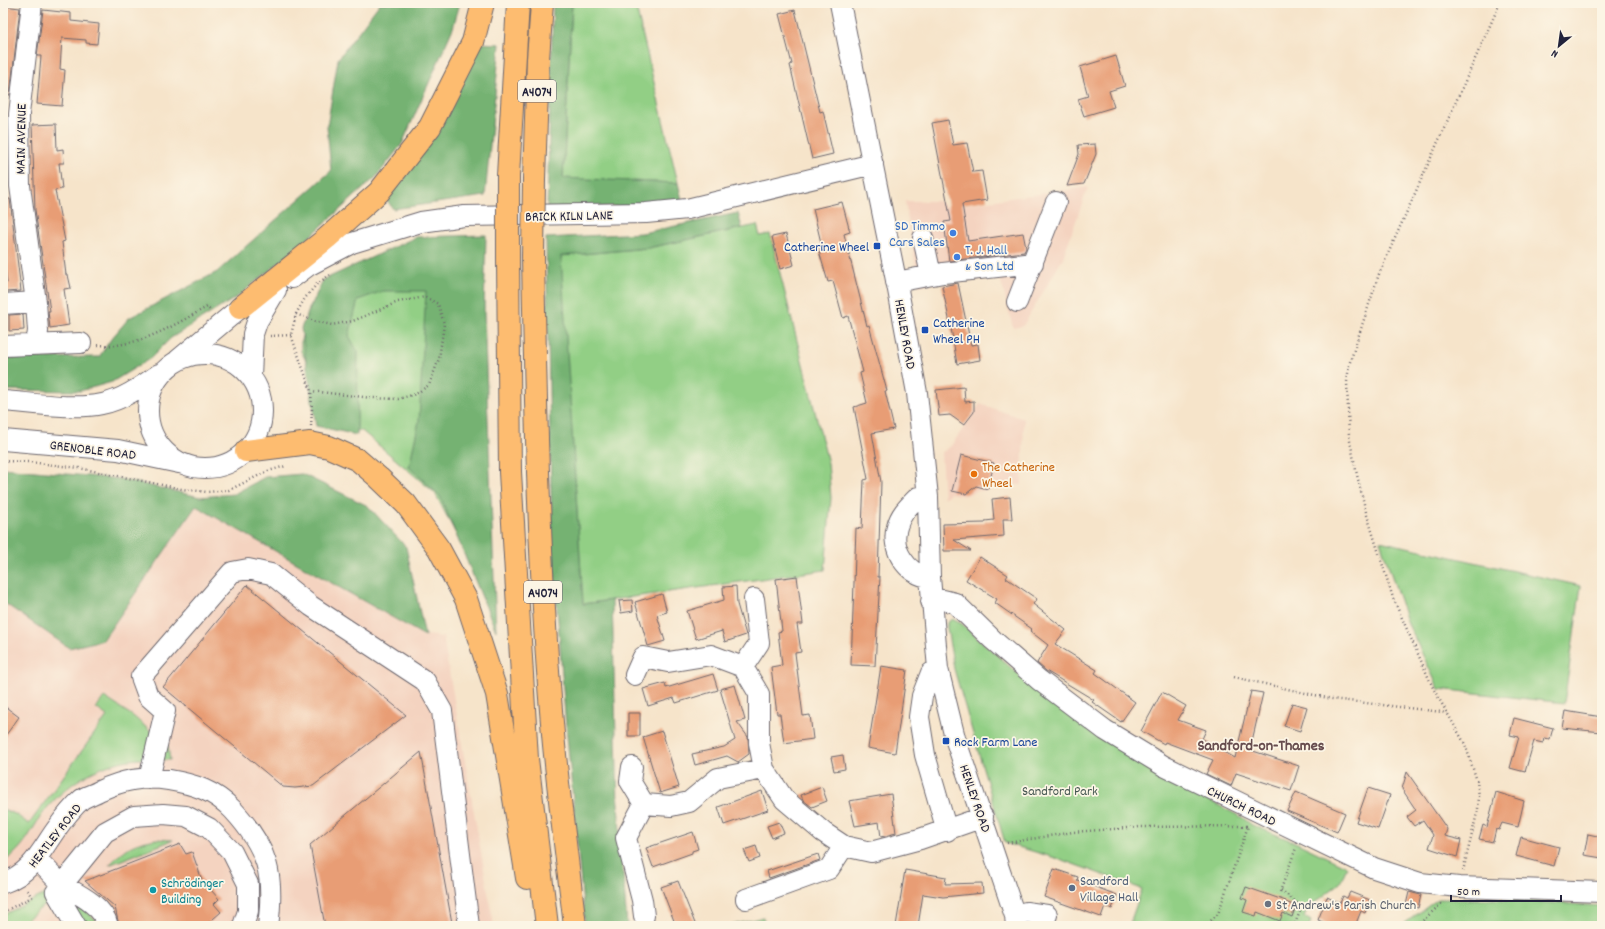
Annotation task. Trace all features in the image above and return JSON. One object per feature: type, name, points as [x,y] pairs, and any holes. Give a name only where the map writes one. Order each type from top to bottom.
[{"type":"main road","points":[[240,308],[328,238],[379,192],[430,127],[473,42],[483,3]]},
{"type":"main road","name":"A4074","points":[[518,3],[508,176],[510,472],[527,759],[546,926]]},
{"type":"main road","name":"A4074","points":[[542,3],[538,59],[533,257],[537,475],[554,745],[575,926]]},
{"type":"main road","points":[[246,451],[310,443],[329,447],[358,460],[406,504],[439,549],[466,599],[497,694],[531,904],[537,926]]},
{"type":"street","name":"MAIN AVENUE","points":[[32,3],[11,113],[11,187],[36,302],[38,331],[37,338],[32,345]]},
{"type":"street","name":"HENLEY ROAD","points":[[840,3],[917,393],[928,497],[931,601],[938,669],[955,738],[983,817],[1016,921]]},
{"type":"street","name":"BRICK KILN LANE","points":[[178,360],[240,308],[276,290],[308,266],[352,243],[421,222],[464,216],[646,213],[687,209],[873,164]]},
{"type":"street","points":[[1018,302],[1056,202]]},
{"type":"street","points":[[923,238],[931,276]]},
{"type":"street","points":[[896,282],[1033,263]]},
{"type":"street","name":"BRICK KILN LANE","points":[[251,376],[253,334],[257,322],[276,290]]},
{"type":"street","points":[[3,304],[36,302]]},
{"type":"street","points":[[3,346],[81,343]]},
{"type":"street","points":[[3,401],[75,405],[102,404],[135,391],[178,360],[197,354],[217,354],[236,362],[251,376],[260,394],[263,415],[258,434],[246,451],[232,461],[216,467],[199,468],[182,464],[164,452],[152,434],[147,412],[151,391],[162,372]]},
{"type":"street","name":"GRENOBLE ROAD","points":[[3,440],[118,450],[182,464]]},
{"type":"street","points":[[928,497],[918,497],[900,516],[896,528],[896,541],[905,564],[917,574],[930,577]]},
{"type":"street","points":[[148,779],[165,711],[148,696],[141,677],[232,572],[248,569],[271,574],[311,606],[425,681],[442,710],[469,926]]},
{"type":"street","points":[[743,668],[759,643],[754,599]]},
{"type":"street","name":"CHURCH ROAD","points":[[931,601],[943,600],[954,603],[1016,662],[1105,730],[1252,819],[1301,834],[1379,870],[1420,883],[1459,887],[1602,892]]},
{"type":"street","points":[[635,675],[643,657],[668,662],[711,655],[743,668],[760,694],[759,743],[764,769],[784,799],[823,832],[844,846],[870,852],[947,831],[983,817]]},
{"type":"street","points":[[938,669],[931,673],[928,679],[922,696],[919,717],[925,755],[947,831]]},
{"type":"street","points":[[632,767],[630,781],[644,804]]},
{"type":"street","points":[[644,804],[671,806],[689,802],[718,778],[764,769]]},
{"type":"street","name":"HEATLEY ROAD","points":[[3,883],[18,877],[37,859],[55,830],[83,799],[119,782],[148,779],[183,783],[213,793],[232,810],[248,828],[262,849],[270,871],[272,898],[268,926]]},
{"type":"street","points":[[644,804],[626,838],[642,900],[644,916]]},
{"type":"street","points":[[76,926],[56,892],[105,832],[134,816],[163,814],[186,816],[209,828],[232,852],[248,884],[248,911],[243,926]]},
{"type":"street","points":[[746,899],[830,869],[844,846]]},
{"type":"street","points":[[37,859],[62,885],[85,898],[102,914],[108,926]]},
{"type":"street","points":[[1016,921],[1026,912],[1047,915]]},
{"type":"path","points":[[1417,926],[1459,887],[1475,822],[1479,796],[1477,781],[1465,744],[1434,690],[1393,598],[1366,512],[1349,436],[1347,382],[1349,365],[1379,274],[1500,3]]},
{"type":"path","points":[[310,443],[312,410],[311,390],[291,335],[296,314],[305,298],[317,284],[337,271]]},
{"type":"path","points":[[296,314],[314,321],[332,324],[353,321],[398,302],[425,297],[438,304],[444,324],[438,359],[429,385],[416,394],[398,399],[372,398],[311,390]]},
{"type":"path","points":[[81,343],[102,345],[128,343],[160,333],[207,307],[216,314]]},
{"type":"path","points":[[1234,677],[1332,699],[1442,712],[1447,714]]},
{"type":"path","points":[[993,850],[1005,843],[1073,832],[1252,819],[1218,914],[1205,926]]},
{"type":"path","points":[[1294,926],[1302,906],[1280,891],[1301,834]]},
{"type":"shaded area","points":[[1088,187],[1062,260],[1023,326],[1013,328],[998,270],[919,286],[905,201],[938,201],[946,207]]},
{"type":"shaded area","points":[[980,404],[1024,419],[1022,485],[993,484],[991,490],[977,491],[964,496],[950,493],[944,498],[941,453],[951,446]]},
{"type":"shaded area","points":[[3,468],[120,479],[200,497],[234,494],[265,477],[302,474],[368,506],[406,547],[425,635],[443,637],[494,926],[3,926]]},
{"type":"green space","points":[[380,3],[460,3],[453,28],[402,144],[377,176],[302,244],[237,297],[171,338],[151,358],[112,382],[80,391],[3,390],[3,358],[99,357],[111,339],[129,318],[217,272],[331,171],[327,127],[338,59]]},
{"type":"green space","points":[[553,3],[572,3],[563,178],[678,183],[683,204],[547,209]]},
{"type":"green space","points":[[572,3],[635,3],[678,183],[563,179]]},
{"type":"green space","points":[[477,43],[500,44],[485,196],[393,209],[385,197]]},
{"type":"green space","points":[[738,213],[742,228],[648,248],[561,256],[583,604],[612,600],[618,804],[627,926],[585,926],[565,715],[552,539],[546,238],[642,233]]},
{"type":"green space","points":[[757,225],[760,236],[770,234],[828,463],[831,498],[825,570],[583,604],[560,256],[648,248]]},
{"type":"green space","points":[[486,235],[484,313],[496,631],[440,496],[409,467],[419,421],[426,291],[383,291],[358,300],[349,336],[358,352],[357,435],[316,426],[301,328],[323,280],[416,237]]},
{"type":"green space","points":[[456,249],[461,544],[435,493],[362,431],[317,424],[315,379],[301,351],[301,340],[310,305],[363,264]]},
{"type":"green space","points":[[3,468],[120,479],[200,497],[234,494],[265,477],[302,474],[368,506],[406,547],[425,636],[196,506],[103,640],[69,648],[3,602]]},
{"type":"green space","points":[[1380,541],[1581,586],[1564,703],[1439,689],[1408,624]]},
{"type":"green space","name":"Sandford Park","points":[[952,619],[962,624],[1037,691],[1164,777],[1243,818],[1252,825],[1297,843],[1347,867],[1340,883],[1307,909],[1304,917],[1311,921],[1309,926],[1129,926],[1142,889],[1062,860],[1005,843],[954,669],[947,628],[947,623]]},
{"type":"green space","points":[[104,697],[133,716],[168,746],[170,760],[140,759],[127,761],[101,768],[77,781],[56,798],[47,808],[23,844],[3,862],[3,809],[15,814],[29,824],[107,716],[96,708]]},
{"type":"green space","points":[[156,839],[173,840],[109,865],[130,847]]},
{"type":"green space","points":[[49,892],[53,898],[19,926],[3,926],[3,915]]},
{"type":"green space","points":[[76,899],[101,926],[83,926],[71,901]]},
{"type":"green space","points":[[1438,899],[1495,899],[1602,906],[1602,926],[1401,926]]},
{"type":"green space","points":[[763,917],[765,926],[729,926]]},
{"type":"building","points":[[3,6],[20,8],[10,95],[3,94]]},
{"type":"building","points":[[43,10],[71,13],[71,21],[99,24],[97,44],[86,43],[86,40],[62,38],[60,69],[65,70],[62,106],[37,104],[41,56],[37,56]]},
{"type":"building","points":[[795,10],[820,112],[823,111],[833,154],[812,159],[790,65],[792,64],[779,14]]},
{"type":"building","points":[[1116,56],[1125,86],[1109,91],[1114,107],[1084,116],[1078,99],[1088,96],[1080,67]]},
{"type":"building","points":[[948,120],[953,145],[967,143],[973,172],[982,171],[987,200],[962,204],[968,241],[1023,233],[1026,248],[1024,252],[949,261],[944,222],[951,221],[932,123]]},
{"type":"building","points":[[56,124],[57,150],[63,149],[64,163],[59,163],[62,189],[55,190],[65,241],[62,242],[66,275],[68,275],[71,288],[64,289],[69,325],[50,328],[48,311],[50,311],[35,210],[32,125]]},
{"type":"building","points":[[1095,144],[1096,154],[1084,184],[1067,186],[1079,154],[1078,145]]},
{"type":"building","points":[[3,199],[10,199],[21,291],[5,292],[4,283],[7,283],[3,250]]},
{"type":"building","points":[[842,202],[850,232],[844,234],[867,326],[869,325],[887,391],[885,391],[894,429],[872,433],[881,482],[878,577],[880,577],[875,666],[851,665],[856,528],[862,529],[864,480],[868,479],[854,407],[867,403],[860,373],[863,372],[848,316],[843,318],[833,281],[828,282],[818,248],[822,247],[813,209]]},
{"type":"building","points":[[786,234],[794,265],[780,269],[772,237]]},
{"type":"building","points":[[958,283],[971,345],[978,344],[980,360],[957,364],[942,286]]},
{"type":"building","points":[[23,314],[24,330],[9,331],[9,315]]},
{"type":"building","points":[[964,387],[965,402],[974,401],[974,412],[964,425],[950,415],[939,416],[936,390]]},
{"type":"building","name":"The Catherine Wheel","points":[[961,455],[994,463],[988,489],[976,486],[966,494],[952,491]]},
{"type":"building","points":[[1010,497],[1012,519],[1003,519],[1004,536],[954,540],[971,551],[944,551],[943,524],[985,523],[985,521],[994,520],[992,499]]},
{"type":"building","points":[[980,557],[1008,575],[1006,578],[1037,599],[1033,604],[1066,630],[1055,644],[1097,670],[1095,673],[1135,702],[1121,722],[1092,702],[1094,700],[1046,671],[1037,663],[1048,645],[1030,631],[1032,629],[995,603],[997,599],[966,580]]},
{"type":"building","points":[[797,576],[803,624],[797,624],[801,652],[795,653],[803,716],[810,715],[813,739],[784,743],[780,714],[777,714],[771,667],[782,665],[778,632],[782,631],[776,579]]},
{"type":"building","points":[[247,585],[406,715],[313,786],[295,788],[283,787],[163,687]]},
{"type":"building","points":[[736,586],[737,604],[746,635],[725,642],[722,631],[696,639],[687,611],[724,600],[723,587]]},
{"type":"building","points":[[662,594],[667,612],[657,615],[665,641],[648,646],[635,602]]},
{"type":"building","points":[[632,600],[633,611],[621,613],[619,601]]},
{"type":"building","points":[[881,666],[907,670],[895,753],[868,748]]},
{"type":"building","points":[[713,674],[718,690],[676,703],[674,698],[648,706],[643,689],[665,683],[666,688]]},
{"type":"building","points":[[735,685],[745,720],[737,722],[748,737],[749,754],[738,762],[727,756],[695,765],[692,754],[724,747],[735,740],[720,689]]},
{"type":"building","points":[[1251,691],[1263,693],[1250,750],[1299,766],[1291,791],[1236,773],[1231,786],[1206,774],[1213,760],[1165,742],[1164,744],[1141,731],[1162,692],[1186,706],[1178,720],[1206,730],[1202,739],[1235,758]]},
{"type":"building","points":[[1292,703],[1307,707],[1300,731],[1284,726]]},
{"type":"building","points":[[3,705],[19,717],[3,739]]},
{"type":"building","points":[[1565,711],[1602,717],[1602,732],[1562,728]]},
{"type":"building","points":[[628,713],[640,713],[640,736],[628,736]]},
{"type":"building","points":[[1514,718],[1553,728],[1550,739],[1544,738],[1543,743],[1534,741],[1525,772],[1510,768],[1519,737],[1510,735]]},
{"type":"building","points":[[662,731],[679,787],[660,793],[643,737]]},
{"type":"building","points":[[421,752],[452,923],[434,926],[325,926],[310,845]]},
{"type":"building","points":[[843,755],[845,769],[834,771],[831,757]]},
{"type":"building","points":[[1407,772],[1447,829],[1445,836],[1461,840],[1457,857],[1429,848],[1433,835],[1423,820],[1414,826],[1407,817],[1416,810],[1402,789]]},
{"type":"building","points":[[822,787],[827,801],[812,807],[803,800],[801,795]]},
{"type":"building","points":[[1368,788],[1390,795],[1378,829],[1356,822]]},
{"type":"building","points":[[762,791],[768,810],[724,825],[718,807]]},
{"type":"building","points":[[1296,792],[1345,813],[1337,832],[1287,811]]},
{"type":"building","points":[[1496,792],[1524,801],[1518,827],[1502,823],[1499,830],[1496,829],[1493,842],[1479,839],[1483,825],[1487,827]]},
{"type":"building","points":[[891,794],[896,833],[881,837],[879,822],[855,826],[849,801]]},
{"type":"building","points":[[779,822],[784,833],[772,838],[767,826]]},
{"type":"building","points":[[693,832],[698,849],[692,851],[692,853],[653,867],[646,848]]},
{"type":"building","points":[[1588,834],[1602,837],[1602,858],[1584,855]]},
{"type":"building","points":[[1521,837],[1559,847],[1554,866],[1516,856]]},
{"type":"building","name":"Schrödinger Building","points":[[180,844],[186,854],[192,852],[202,880],[219,899],[214,904],[221,912],[205,926],[119,926],[115,907],[85,881]]},
{"type":"building","points":[[756,846],[760,858],[749,862],[744,850]]},
{"type":"building","points":[[818,854],[820,860],[769,878],[767,871]]},
{"type":"building","name":"Sandford Village Hall","points":[[1054,869],[1078,877],[1077,880],[1117,895],[1112,909],[1105,906],[1101,917],[1044,897]]},
{"type":"building","points":[[905,870],[946,877],[945,884],[982,883],[983,893],[943,897],[923,894],[918,926],[896,926]]},
{"type":"building","points":[[678,881],[696,926],[676,926],[661,887]]},
{"type":"building","name":"St Andrew's Parish Church","points":[[1246,887],[1296,906],[1292,917],[1283,913],[1280,921],[1257,912],[1256,916],[1243,912],[1247,900],[1242,898]]},
{"type":"building","points":[[1350,892],[1370,900],[1365,913],[1361,911],[1355,926],[1332,926],[1318,920],[1327,897],[1340,903],[1343,896],[1347,898]]},
{"type":"building","points":[[1409,892],[1421,895],[1418,908],[1406,905]]},
{"type":"place","name":"SD Timmo Cars Sales","points":[[953,233]]},
{"type":"place","name":"Catherine Wheel","points":[[877,246]]},
{"type":"place","name":"T. J. Hall & Son Ltd","points":[[957,257]]},
{"type":"place","name":"Catherine Wheel PH","points":[[925,330]]},
{"type":"place","name":"The Catherine Wheel","points":[[974,474]]},
{"type":"place","name":"Rock Farm Lane","points":[[946,741]]},
{"type":"place","name":"Sandford Village Hall","points":[[1072,888]]},
{"type":"place","name":"Schrödinger Building","points":[[153,890]]},
{"type":"place","name":"St Andrew's Parish Church","points":[[1268,904]]},
{"type":"district","name":"Sandford-on-Thames","points":[[1261,744]]}]
